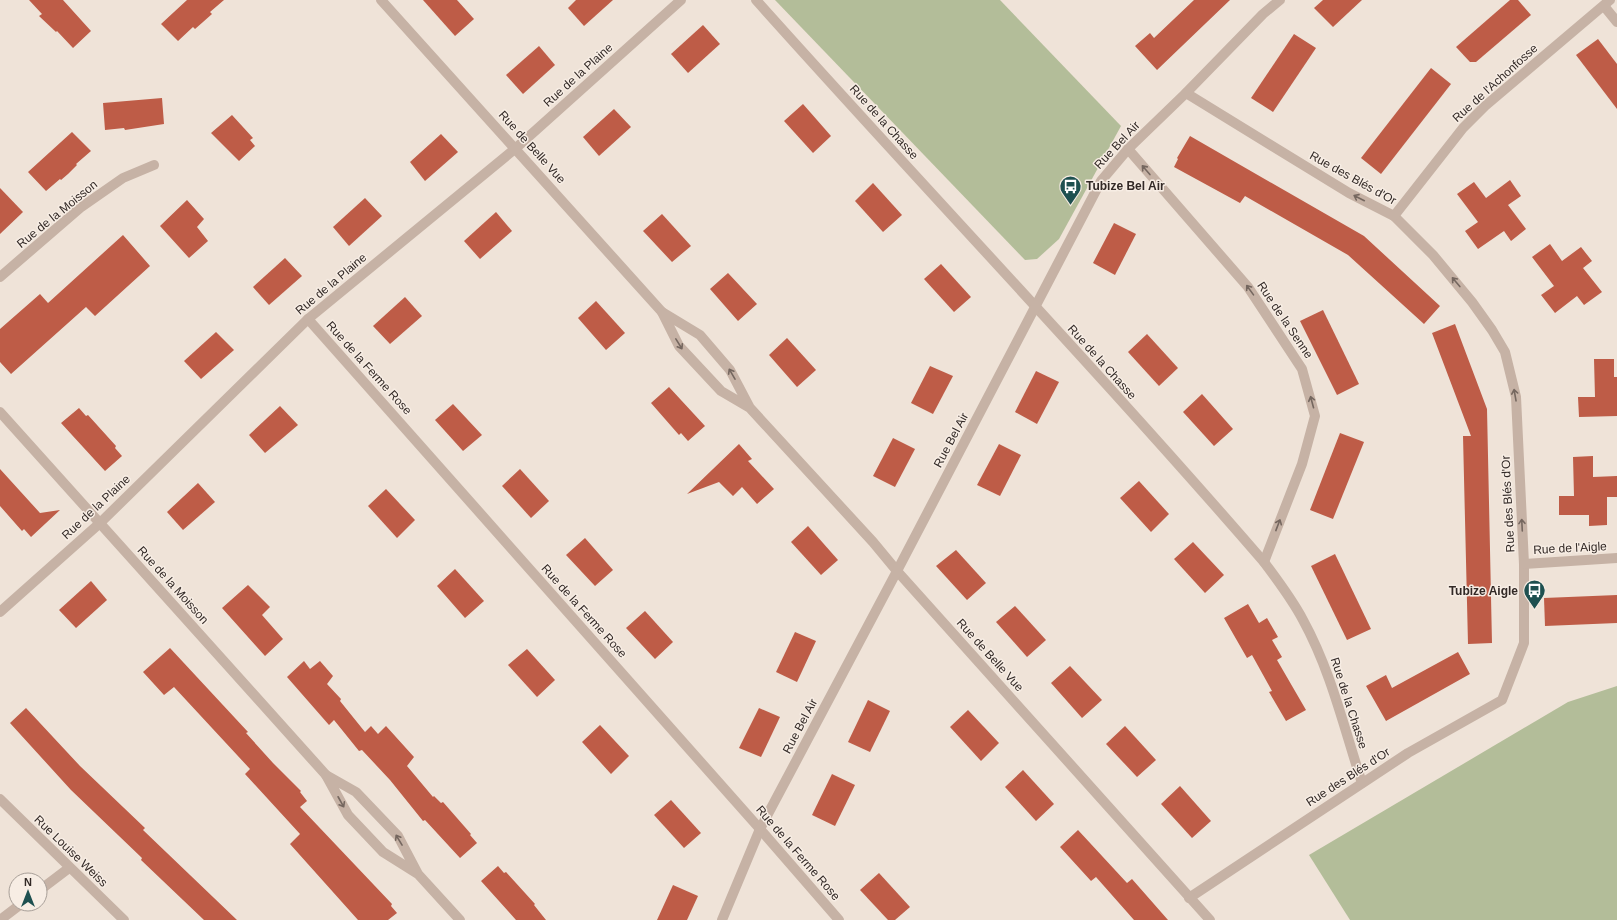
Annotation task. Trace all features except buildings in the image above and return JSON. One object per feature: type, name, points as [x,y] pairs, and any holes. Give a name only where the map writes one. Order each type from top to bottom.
[{"type":"street","name":"Rue de Belle Vue","points":[[381,0],[516,148],[662,312],[679,346],[720,391],[750,408]]},
{"type":"street","name":"Rue de la Plaine","points":[[0,612],[100,523],[308,319],[516,148],[681,0]]},
{"type":"street","name":"Rue de la Chasse","points":[[756,0],[1264,562],[1289,596],[1300,615],[1323,664],[1334,693],[1362,783]]},
{"type":"street","name":"Rue Bel Air","points":[[1263,14],[1269,0]]},
{"type":"street","name":"Rue Bel Air","points":[[722,920],[760,829],[1101,181],[1128,149],[1186,93],[1263,14],[1280,0]]},
{"type":"street","points":[[1607,3],[1617,22]]},
{"type":"street","name":"Rue de l'Achonfosse","points":[[1394,216],[1463,128],[1485,106],[1607,3]]},
{"type":"street","name":"Rue des Blés d'Or","points":[[1186,93],[1349,193],[1394,216],[1433,255],[1472,302],[1492,330],[1505,352],[1516,397],[1524,564],[1524,643],[1502,700],[1408,753],[1189,898]]},
{"type":"street","name":"Rue de la Senne","points":[[1128,149],[1248,287],[1302,369],[1315,416],[1302,464],[1264,562]]},
{"type":"street","name":"Rue de la Moisson","points":[[0,277],[80,208],[123,178],[154,165]]},
{"type":"street","name":"Rue de Belle Vue","points":[[662,312],[700,335],[730,370],[750,408],[873,542],[897,571],[1210,920]]},
{"type":"street","name":"Rue de la Ferme Rose","points":[[308,319],[839,920]]},
{"type":"street","name":"Rue de la Moisson","points":[[0,412],[326,775],[348,815],[384,852],[418,874]]},
{"type":"street","name":"Rue de l'Aigle","points":[[1524,564],[1617,558]]},
{"type":"street","name":"Rue de la Moisson","points":[[326,775],[356,792],[398,836],[418,874],[460,920]]},
{"type":"street","name":"Rue Louise Weiss","points":[[0,799],[124,920]]},
{"type":"street","points":[[48,884],[69,868]]},
{"type":"street","points":[[0,920],[10,912]]},
{"type":"green space","points":[[775,0],[1000,0],[1121,126],[1059,239],[1037,259],[1025,260]]},
{"type":"green space","points":[[1617,686],[1617,920],[1350,920],[1309,855],[1568,702]]},
{"type":"place","name":"Tubize Bel Air","points":[[1070,206]]},
{"type":"place","name":"Tubize Aigle","points":[[1534,610]]}]
